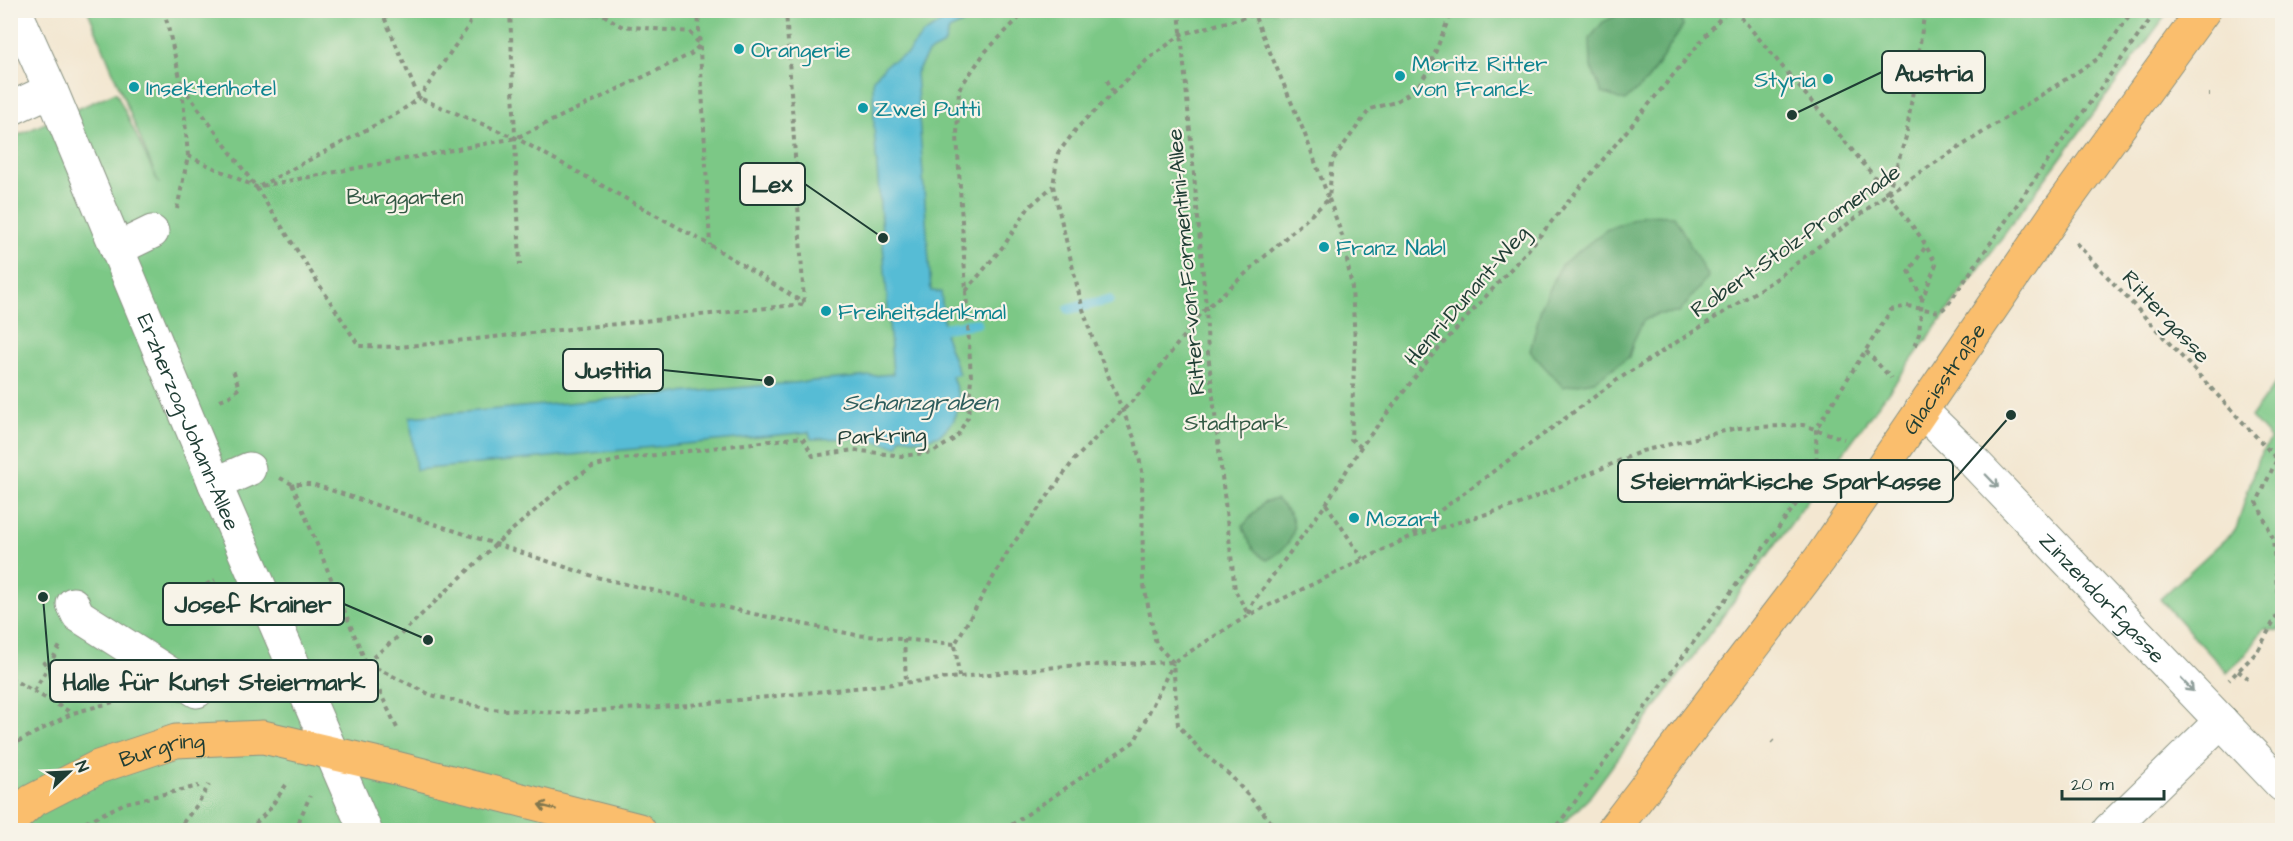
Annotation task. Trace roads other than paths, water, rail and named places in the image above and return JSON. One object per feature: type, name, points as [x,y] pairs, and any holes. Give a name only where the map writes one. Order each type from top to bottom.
[{"type":"main road","name":"Glacisstraße","points":[[1613,831],[1820,559],[2053,218],[2204,10]]},
{"type":"main road","name":"Burgring","points":[[10,821],[32,801],[98,767],[176,741],[263,737],[331,752],[639,831]]},
{"type":"street","name":"Erzherzog-Johann-Allee","points":[[15,10],[51,90],[215,484],[365,831]]},
{"type":"street","points":[[10,109],[51,90]]},
{"type":"street","points":[[117,249],[164,222]]},
{"type":"street","name":"Zinzendorfgasse","points":[[1921,410],[1969,457],[2283,785]]},
{"type":"street","points":[[215,484],[261,472]]},
{"type":"street","points":[[73,604],[78,615],[196,691]]},
{"type":"street","points":[[2109,831],[2221,721]]},
{"type":"water","name":"Schanzgraben","points":[[947,11],[982,11],[949,30],[944,45],[928,53],[916,73],[931,291],[941,292],[945,336],[959,374],[952,376],[959,398],[954,420],[940,435],[920,440],[901,437],[898,446],[860,438],[811,439],[809,432],[416,470],[410,417],[893,374],[874,128],[873,79],[888,63],[907,54],[922,35],[944,21]]},
{"type":"waterway","points":[[1069,309],[1109,300]]},
{"type":"waterway","points":[[944,328],[977,323]]},
{"type":"place","name":"Orangerie","points":[[739,49]]},
{"type":"place","name":"Moritz Ritter von Franck","points":[[1400,76]]},
{"type":"place","name":"Styria","points":[[1828,79]]},
{"type":"place","name":"Insektenhotel","points":[[134,87]]},
{"type":"place","name":"Zwei Putti","points":[[863,108]]},
{"type":"place","name":"Austria","points":[[1792,115]]},
{"type":"place","name":"Lex","points":[[883,238]]},
{"type":"place","name":"Franz Nabl","points":[[1324,247]]},
{"type":"place","name":"Freiheitsdenkmal","points":[[826,311]]},
{"type":"place","name":"Justitia","points":[[769,381]]},
{"type":"place","name":"Steiermärkische Sparkasse","points":[[2011,415]]},
{"type":"place","name":"Mozart","points":[[1354,518]]},
{"type":"place","name":"Halle für Kunst Steiermark","points":[[43,597]]},
{"type":"place","name":"Josef Krainer","points":[[428,640]]},
{"type":"park label","name":"Burggarten","points":[[405,196]]},
{"type":"park label","name":"Stadtpark","points":[[1236,422]]}]
